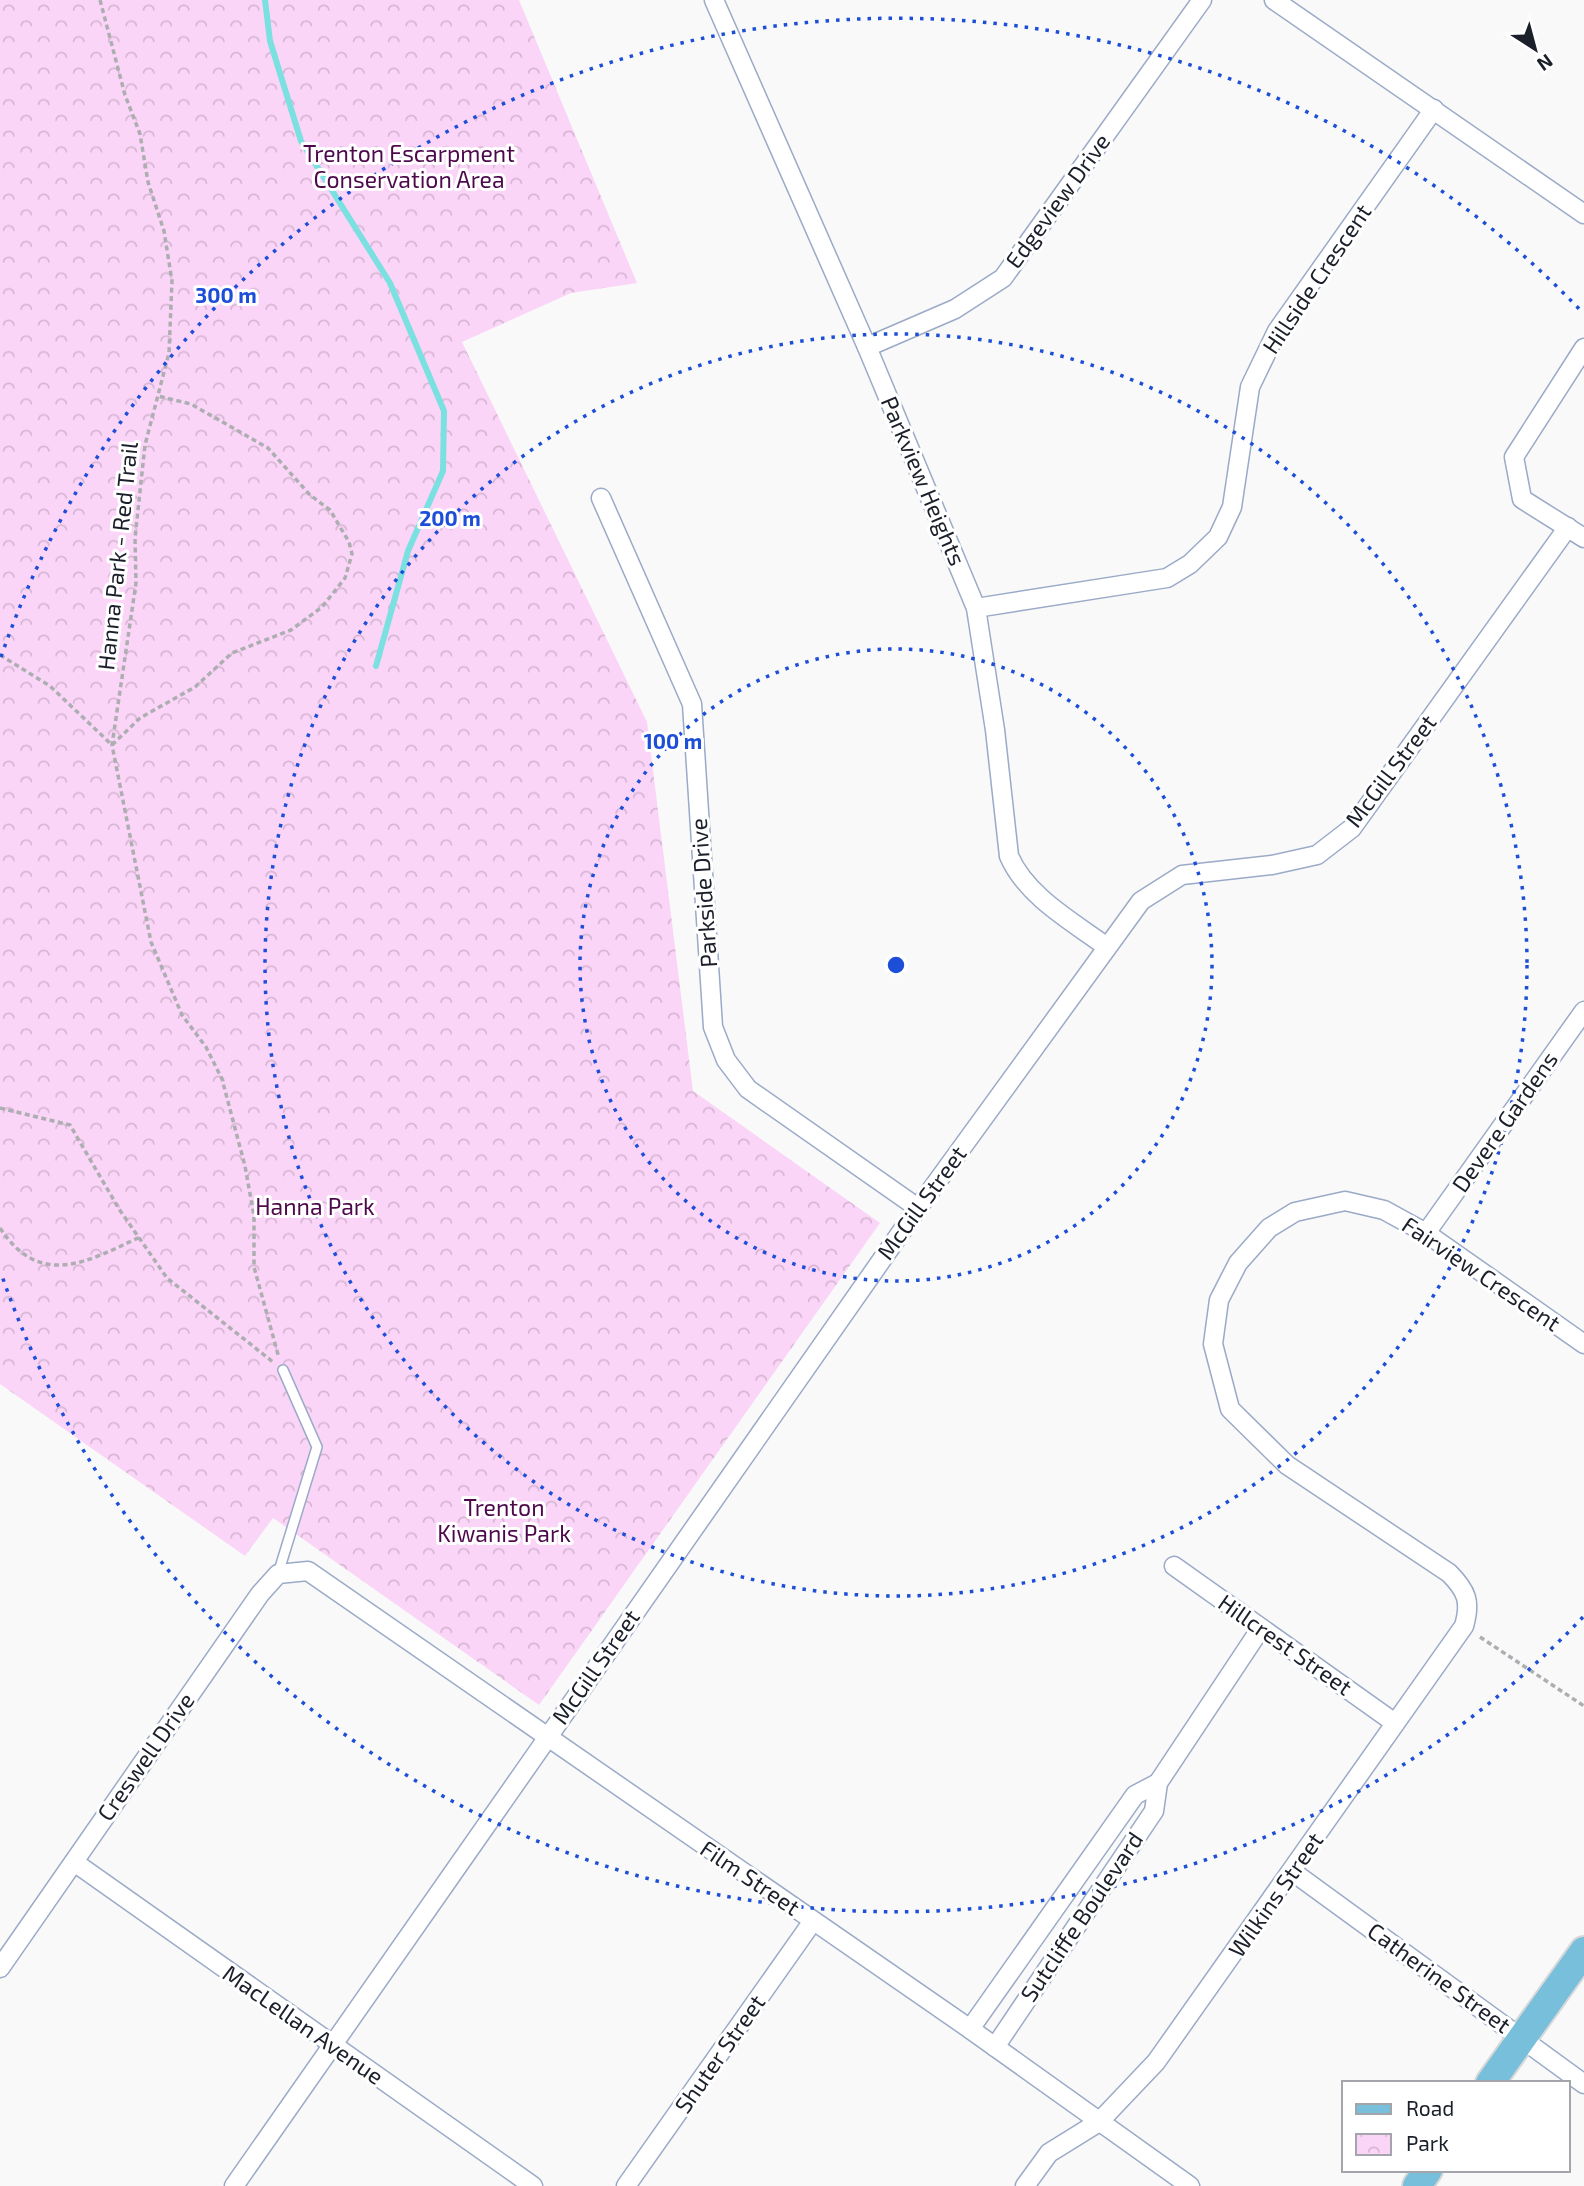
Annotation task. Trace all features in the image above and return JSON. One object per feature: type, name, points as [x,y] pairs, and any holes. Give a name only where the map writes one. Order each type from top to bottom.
[{"type":"main road","points":[[1491,2081],[1584,1951]]},
{"type":"street","name":"Parkview Heights","points":[[714,0],[867,347],[976,608],[995,730],[1009,856],[1017,873],[1046,902],[1107,947]]},
{"type":"street","name":"Edgeview Drive","points":[[867,347],[955,309],[1003,278],[1202,0]]},
{"type":"street","points":[[1274,0],[1584,214]]},
{"type":"street","name":"Hillside Crescent","points":[[976,608],[1167,578],[1190,565],[1218,537],[1232,507],[1250,387],[1277,331],[1434,109]]},
{"type":"street","points":[[1584,348],[1514,457],[1522,499],[1584,538]]},
{"type":"street","name":"Parkside Drive","points":[[601,498],[692,704],[713,1027],[726,1060],[748,1089],[918,1208]]},
{"type":"street","name":"McGill Street","points":[[234,2186],[334,2047],[918,1208],[1141,901],[1182,875],[1272,865],[1317,855],[1352,828],[1568,527]]},
{"type":"street","name":"Devere Gardens","points":[[1426,1233],[1584,1011]]},
{"type":"street","name":"Fairview Crescent","points":[[1464,1626],[1469,1602],[1464,1588],[1449,1573],[1287,1465],[1230,1409],[1213,1344],[1219,1300],[1238,1264],[1269,1228],[1295,1212],[1345,1201],[1384,1210],[1426,1233],[1584,1343]]},
{"type":"street","name":"Hillcrest Street","points":[[1174,1566],[1395,1723]]},
{"type":"street","name":"Film Street","points":[[278,1574],[308,1571],[546,1739],[970,2029],[1190,2186]]},
{"type":"street","name":"Creswell Drive","points":[[0,1968],[260,1594],[278,1574]]},
{"type":"street","name":"Wilkins Street","points":[[1026,2186],[1049,2153],[1099,2122],[1156,2062],[1293,1872],[1464,1626]]},
{"type":"street","name":"Sutcliffe Boulevard","points":[[995,2047],[1154,1811],[1158,1783],[1261,1628]]},
{"type":"street","name":"Sutcliffe Boulevard","points":[[970,2029],[1135,1795],[1158,1783]]},
{"type":"street","name":"MacLellan Avenue","points":[[74,1862],[533,2186]]},
{"type":"street","name":"Catherine Street","points":[[1293,1872],[1584,2084]]},
{"type":"street","name":"Shuter Street","points":[[626,2186],[813,1921]]},
{"type":"lane","points":[[278,1574],[317,1447],[283,1370]]},
{"type":"path","name":"Hanna Park - Red Trail","points":[[100,0],[125,95],[141,134],[148,182],[164,231],[172,281],[169,352],[145,445],[135,538],[136,583],[112,745],[151,942],[182,1015],[206,1047],[222,1079],[245,1166],[254,1216],[254,1267],[283,1370]]},
{"type":"path","points":[[0,655],[50,686],[112,745],[140,718],[195,687],[232,653],[291,630],[322,607],[345,578],[352,554],[349,542],[330,510],[310,495],[268,448],[191,404],[158,396]]},
{"type":"path","points":[[0,1108],[70,1125],[167,1278],[283,1370]]},
{"type":"path","points":[[0,1228],[12,1246],[47,1267],[91,1260],[140,1237]]},
{"type":"path","points":[[1464,1626],[1584,1706]]},
{"type":"green space","name":"Hanna Park","points":[[0,0],[519,0],[637,283],[571,293],[462,342],[647,722],[693,1091],[880,1223],[539,1705],[273,1518],[245,1556],[0,1384]]},
{"type":"waterway","points":[[265,0],[270,41],[301,141],[390,283],[444,411],[443,471],[408,551],[376,666]]},
{"type":"park label","name":"Trenton Escarpment Conservation Area","points":[[409,167]]},
{"type":"park label","name":"Trenton Kiwanis Park","points":[[504,1521]]}]
